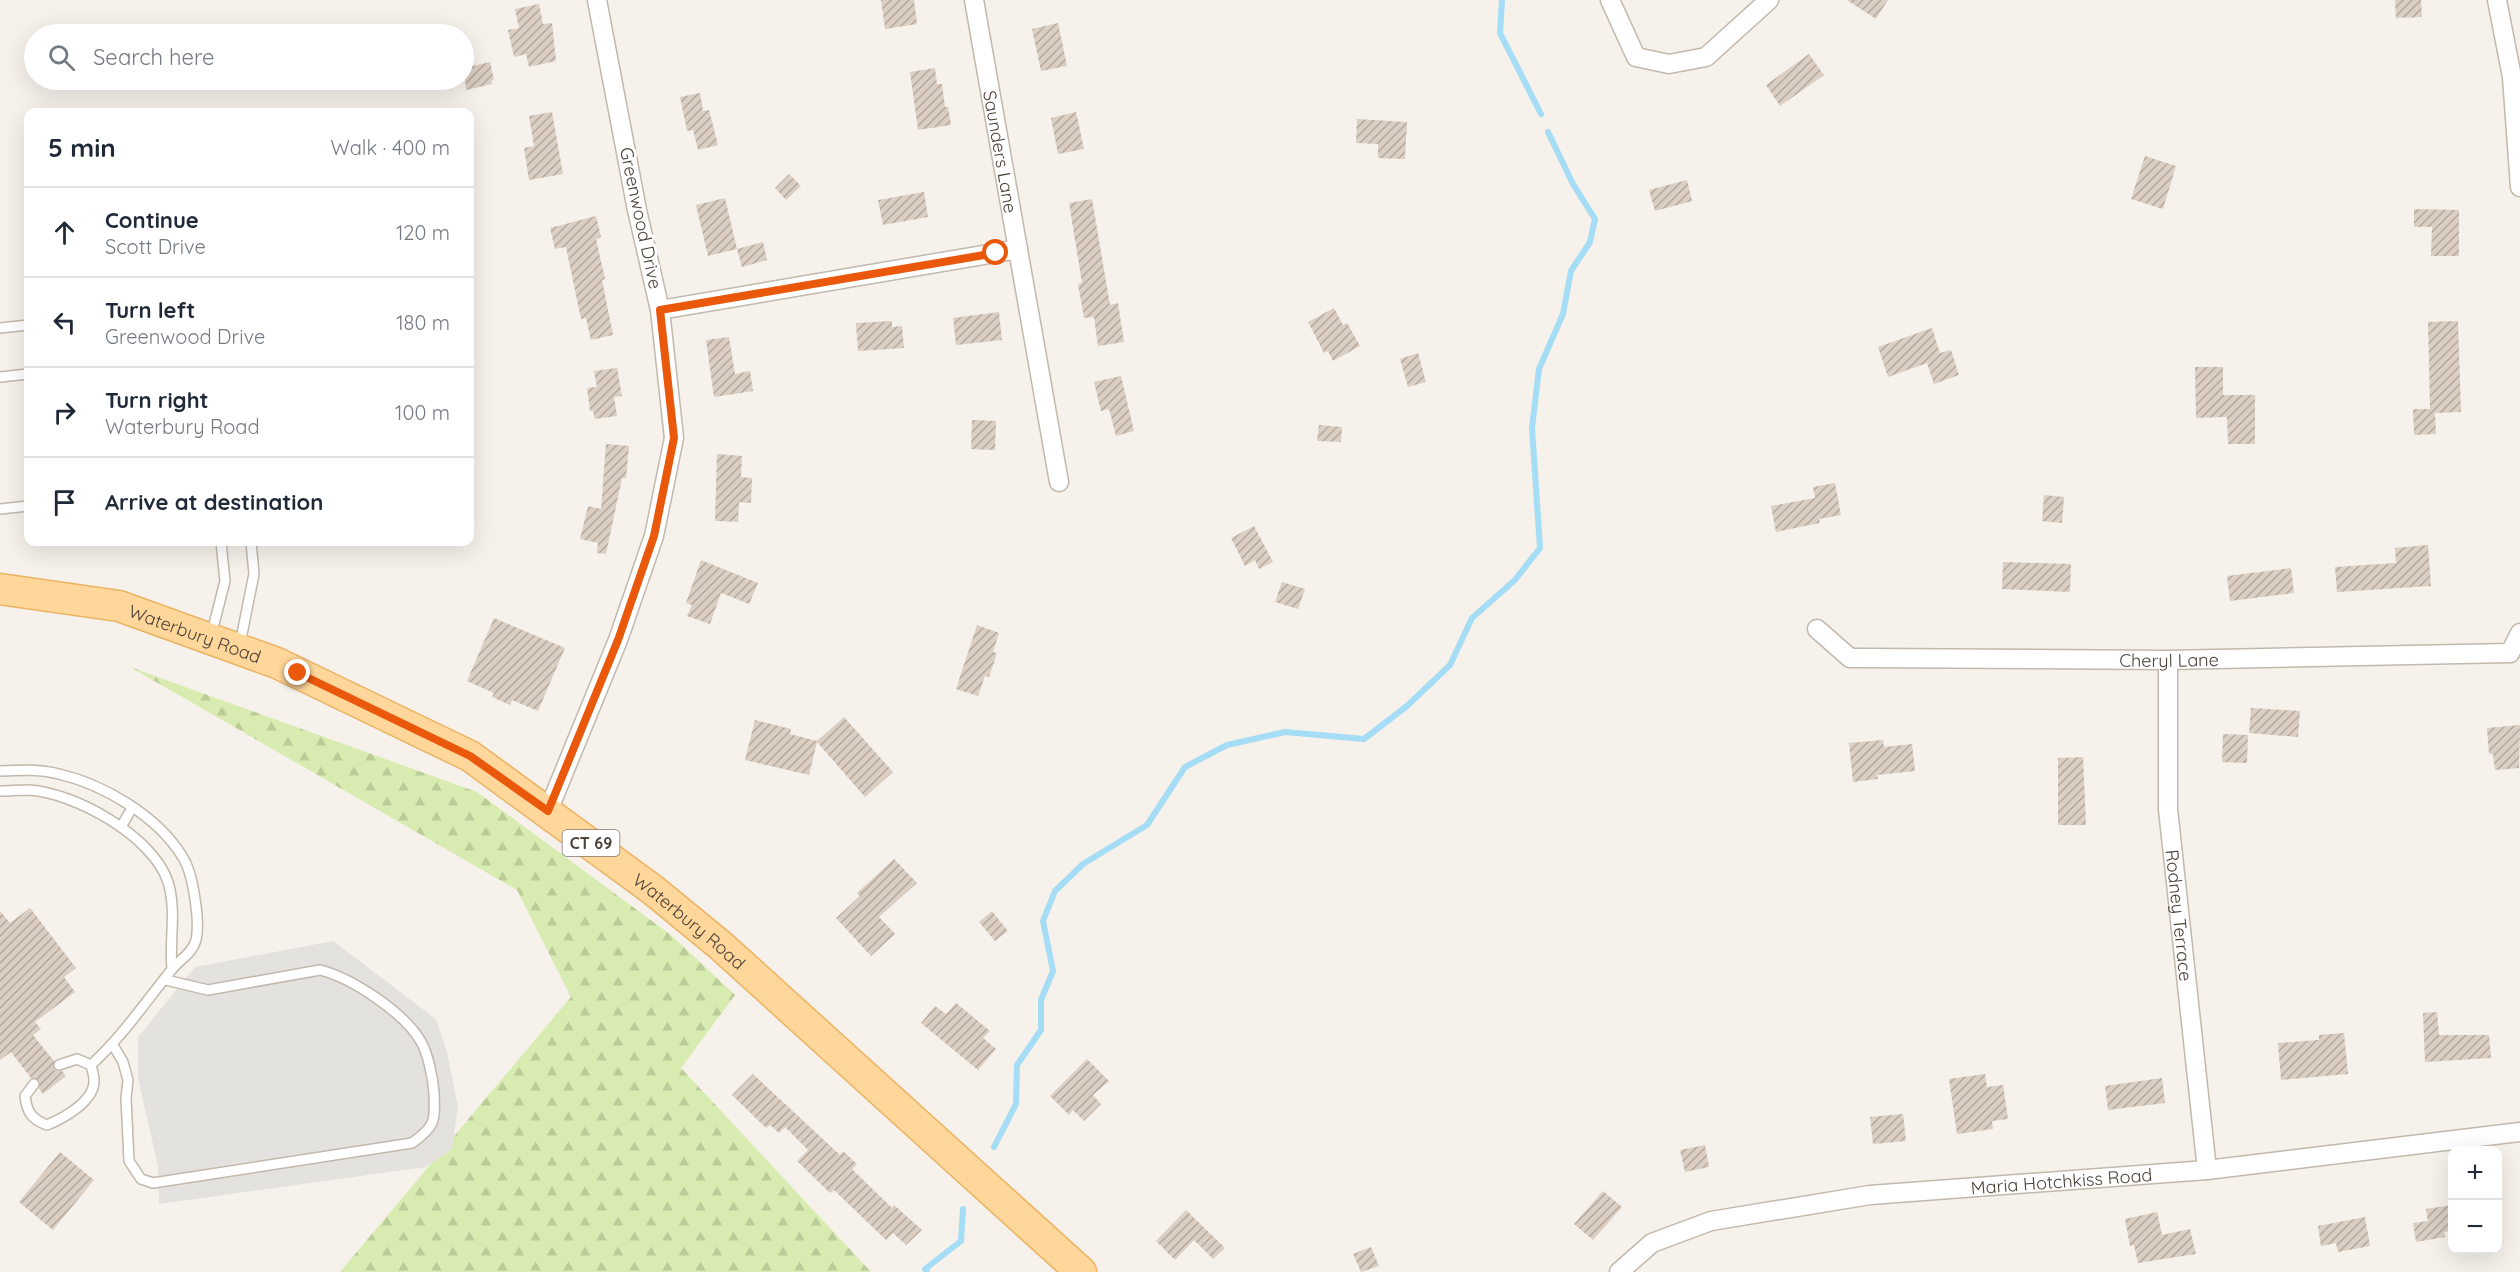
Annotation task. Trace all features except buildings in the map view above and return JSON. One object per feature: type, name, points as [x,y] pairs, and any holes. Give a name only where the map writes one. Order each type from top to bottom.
[{"type":"main road","name":"Waterbury Road","points":[[6,596],[119,606],[277,663],[385,712],[470,756],[653,890],[720,945],[1081,1272]]},
{"type":"street","name":"Greenwood Drive","points":[[548,811],[618,640],[654,536],[674,438],[660,310],[637,210],[597,0]]},
{"type":"street","name":"Saunders Lane","points":[[974,0],[1059,482]]},
{"type":"street","points":[[1610,0],[1636,57],[1669,64],[1706,57],[1769,0]]},
{"type":"street","points":[[2498,0],[2512,77],[2520,187]]},
{"type":"street","points":[[660,310],[1018,249]]},
{"type":"street","name":"Cheryl Lane","points":[[1817,629],[1850,658],[2168,660],[2510,653],[2520,633]]},
{"type":"street","name":"Rodney Terrace","points":[[2168,660],[2168,809],[2207,1170]]},
{"type":"street","name":"Maria Hotchkiss Road","points":[[1619,1272],[1652,1243],[1711,1221],[1870,1195],[2207,1170],[2520,1132]]},
{"type":"lane","points":[[0,328],[24,325]]},
{"type":"lane","points":[[0,377],[24,374]]},
{"type":"lane","points":[[0,509],[24,506]]},
{"type":"lane","points":[[210,639],[225,581],[221,546]]},
{"type":"lane","points":[[239,650],[254,574],[251,546]]},
{"type":"lane","points":[[0,771],[29,769],[60,774],[98,788],[161,828],[184,857],[193,884],[197,915],[196,941],[188,954],[172,969],[166,980],[113,1045],[91,1065]]},
{"type":"lane","points":[[0,791],[29,790],[57,796],[121,827],[148,848],[167,881],[174,924],[172,969]]},
{"type":"lane","points":[[121,827],[132,808]]},
{"type":"lane","points":[[113,1045],[123,1062],[128,1080],[126,1098],[129,1161],[141,1179],[153,1183],[412,1143],[427,1132],[435,1119],[433,1083],[421,1041],[395,1011],[334,974],[320,970],[208,990],[166,980]]},
{"type":"lane","points":[[59,1065],[77,1059],[91,1065]]},
{"type":"lane","points":[[34,1084],[25,1096],[27,1109],[35,1120],[47,1125],[61,1119],[90,1096],[95,1081],[91,1065]]},
{"type":"green space","points":[[130,667],[477,792],[671,935],[735,995],[681,1068],[871,1272],[340,1272],[571,997],[517,890]]},
{"type":"shaded area","points":[[333,941],[436,1019],[447,1052],[458,1107],[452,1149],[426,1167],[159,1204],[158,1166],[138,1079],[138,1037],[195,967]]},
{"type":"waterway","points":[[1502,0],[1500,33],[1541,114]]},
{"type":"waterway","points":[[994,1147],[1016,1104],[1017,1065],[1041,1030],[1041,1000],[1053,971],[1043,921],[1055,891],[1083,864],[1147,825],[1185,767],[1227,745],[1285,732],[1364,739],[1407,706],[1450,665],[1472,618],[1515,580],[1540,548],[1532,428],[1539,369],[1563,314],[1571,271],[1590,242],[1595,219],[1573,184],[1548,132]]},
{"type":"waterway","points":[[927,1272],[925,1269],[961,1241],[963,1209]]},
{"type":"route","points":[[298,673],[385,712],[470,756],[548,811],[618,640],[654,536],[674,438],[660,310],[996,253]]}]
